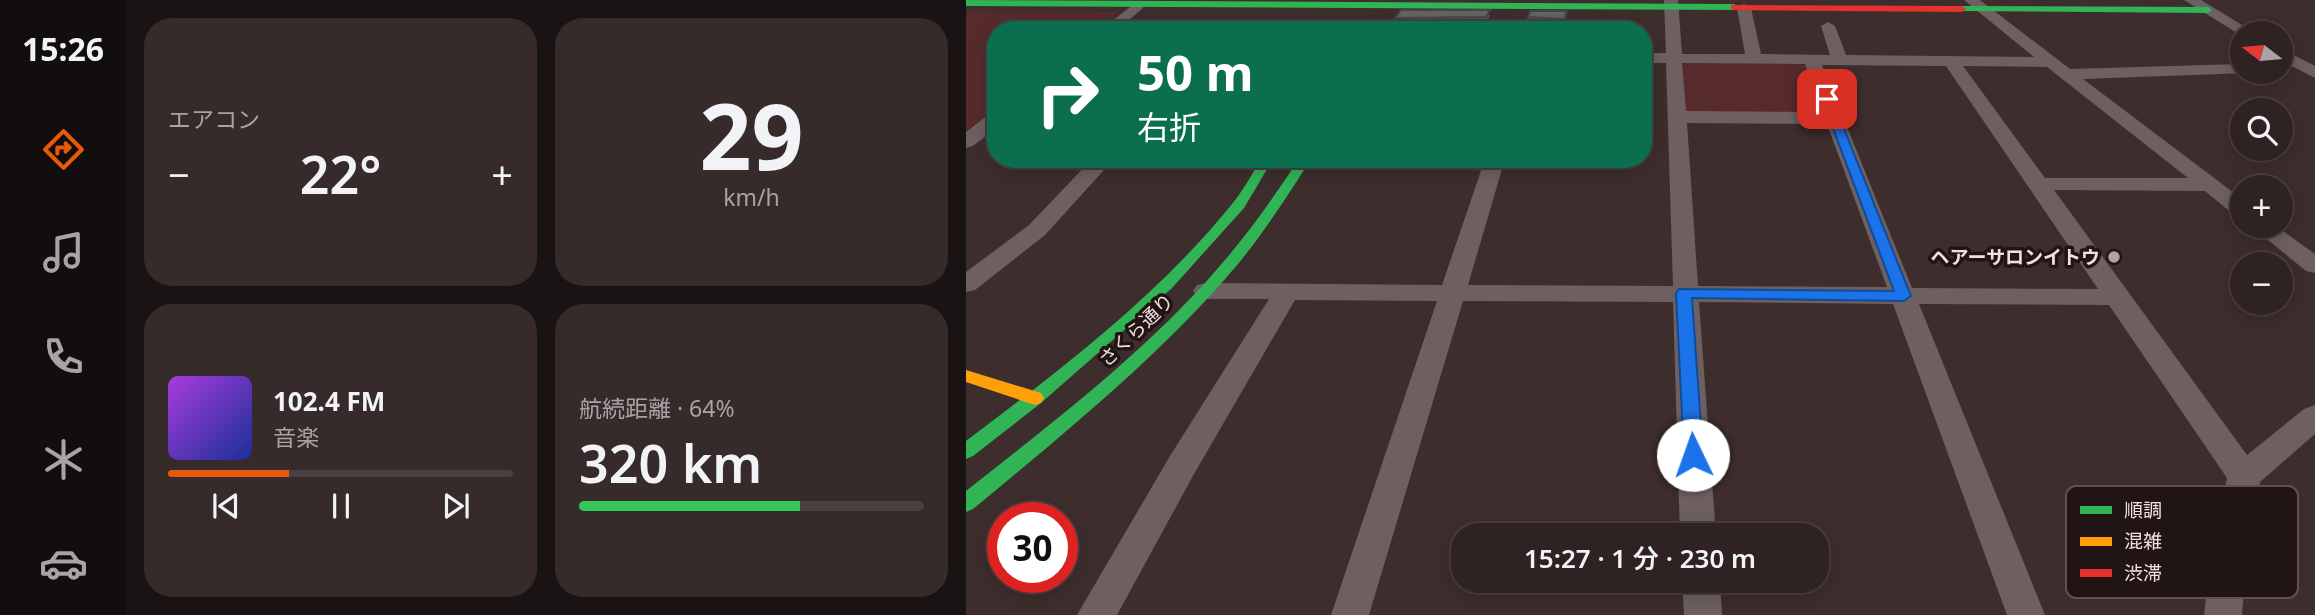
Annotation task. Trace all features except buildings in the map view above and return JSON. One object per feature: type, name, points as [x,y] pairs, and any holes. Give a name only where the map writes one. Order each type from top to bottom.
[{"type":"street","points":[[2191,0],[2230,23]]},
{"type":"street","points":[[1118,21],[1141,2]]},
{"type":"street","points":[[966,3],[1672,4],[1744,8],[1976,5],[2208,10]]},
{"type":"street","points":[[1353,20],[1364,3]]},
{"type":"street","points":[[1381,21],[1391,3]]},
{"type":"street","points":[[1672,4],[1697,523]]},
{"type":"street","points":[[1976,5],[2230,201]]},
{"type":"street","points":[[1744,8],[1754,60]]},
{"type":"street","points":[[1828,26],[1840,61]]},
{"type":"street","points":[[1652,58],[2051,62]]},
{"type":"street","points":[[1812,60],[2026,615]]},
{"type":"street","points":[[2293,60],[2310,70]]},
{"type":"street","points":[[1952,62],[2244,476]]},
{"type":"street","points":[[2068,74],[2230,69]]},
{"type":"street","points":[[1677,117],[1835,118]]},
{"type":"street","points":[[966,142],[987,125]]},
{"type":"street","points":[[966,284],[1037,230],[1096,168]]},
{"type":"street","name":"さくら通り","points":[[966,451],[1035,398],[1167,285],[1239,205],[1262,168]]},
{"type":"street","name":"さくら通り","points":[[966,503],[1084,407],[1206,291],[1282,198],[1299,168]]},
{"type":"street","points":[[1350,615],[1492,168]]},
{"type":"street","points":[[2037,184],[2209,185]]},
{"type":"street","points":[[2279,238],[2315,266]]},
{"type":"street","points":[[1167,285],[1206,291],[2116,297]]},
{"type":"street","points":[[1096,615],[1287,291]]},
{"type":"street","points":[[966,376],[1035,398]]},
{"type":"street","points":[[2242,486],[2244,476],[2315,417]]},
{"type":"street","points":[[1702,593],[1703,615]]},
{"type":"shaded area","points":[[966,11],[1119,12],[1108,21],[987,21],[987,115],[966,131]]},
{"type":"shaded area","points":[[1686,62],[1807,65],[1823,113],[1684,112],[1681,65]]},
{"type":"traffic: fast","points":[[966,3],[1734,7]]},
{"type":"traffic: fast","points":[[1962,9],[2208,10]]},
{"type":"traffic: fast","points":[[966,451],[1035,398],[1167,285],[1239,205],[1262,168]]},
{"type":"traffic: fast","points":[[966,503],[1071,417],[1139,357],[1204,293],[1253,235],[1299,168]]},
{"type":"traffic: slow","points":[[966,376],[1035,398]]},
{"type":"traffic: jam","points":[[1734,7],[1962,9]]},
{"type":"place","name":"ヘアーサロンイトウ","points":[[2114,257]]},
{"type":"route","points":[[1693,455],[1684,293],[1904,296],[1827,99]]}]
